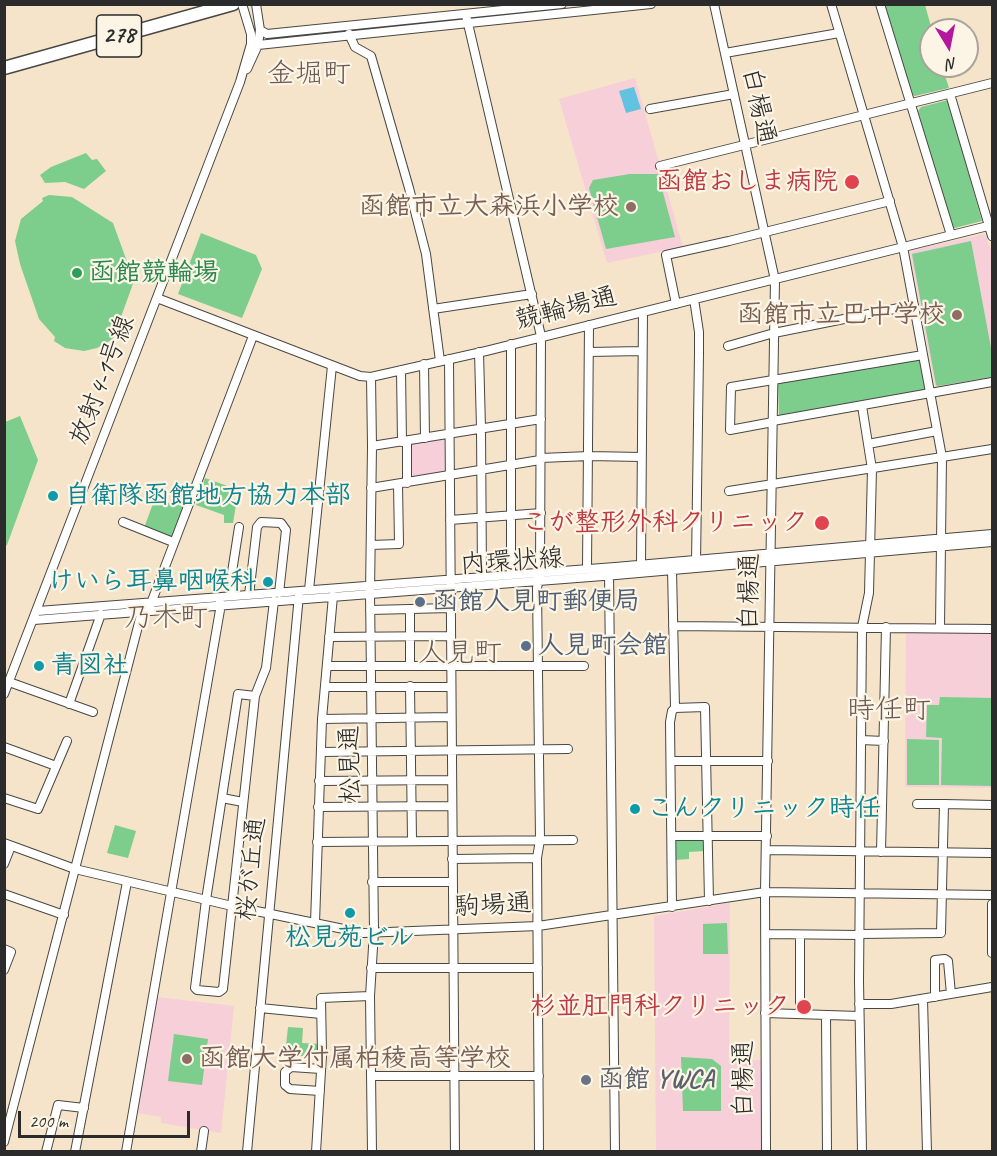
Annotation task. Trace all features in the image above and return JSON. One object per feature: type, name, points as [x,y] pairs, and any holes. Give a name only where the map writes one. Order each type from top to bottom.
[{"type":"highway","name":"278","points":[[4,68],[233,4]]},
{"type":"street","name":"放射4-1号線","points":[[240,82],[251,34],[242,4]]},
{"type":"street","name":"放射4-1号線","points":[[4,694],[38,611],[240,82],[258,45],[260,30],[256,4]]},
{"type":"street","points":[[556,8],[562,4]]},
{"type":"street","points":[[258,45],[556,8],[651,4]]},
{"type":"street","name":"白楊通","points":[[714,4],[774,280],[765,892],[766,1152]]},
{"type":"street","points":[[831,4],[903,247],[938,431],[942,457],[940,628]]},
{"type":"street","points":[[880,4],[951,235]]},
{"type":"street","points":[[260,30],[267,34],[466,19]]},
{"type":"street","points":[[466,19],[542,336],[538,665],[540,840],[537,858],[539,1152]]},
{"type":"street","points":[[725,53],[839,33]]},
{"type":"street","points":[[349,34],[355,47],[371,56],[421,233],[440,361]]},
{"type":"street","points":[[660,166],[993,83]]},
{"type":"street","points":[[650,109],[734,94]]},
{"type":"street","points":[[950,94],[993,236]]},
{"type":"street","points":[[676,304],[666,255],[890,201]]},
{"type":"street","name":"競輪場通","points":[[157,298],[332,366],[360,376],[371,377],[991,226]]},
{"type":"street","points":[[433,309],[532,294]]},
{"type":"street","points":[[693,299],[699,332],[696,564]]},
{"type":"street","points":[[728,346],[774,333],[914,304]]},
{"type":"street","points":[[641,565],[643,312]]},
{"type":"street","points":[[587,569],[589,325]]},
{"type":"street","points":[[4,1142],[75,869],[147,608],[253,336]]},
{"type":"street","points":[[511,344],[511,575]]},
{"type":"street","points":[[589,352],[642,351]]},
{"type":"street","points":[[479,352],[482,428],[482,577]]},
{"type":"street","points":[[923,355],[731,387],[730,430],[993,382]]},
{"type":"street","points":[[449,359],[455,1152]]},
{"type":"street","points":[[424,364],[425,438]]},
{"type":"street","points":[[309,590],[332,366]]},
{"type":"street","points":[[401,370],[407,483]]},
{"type":"street","name":"松見通","points":[[371,377],[370,609],[374,931],[370,996],[372,1152]]},
{"type":"street","points":[[862,406],[872,468],[869,593],[862,627],[859,934],[862,1152]]},
{"type":"street","points":[[372,446],[541,419]]},
{"type":"street","points":[[868,444],[938,431]]},
{"type":"street","points":[[729,491],[993,449]]},
{"type":"street","points":[[371,488],[540,459],[589,456],[641,457]]},
{"type":"street","points":[[371,545],[399,544],[398,484]]},
{"type":"street","points":[[450,520],[541,513]]},
{"type":"street","points":[[123,522],[173,542]]},
{"type":"street","points":[[249,595],[257,527],[261,522],[281,523],[286,530],[279,593]]},
{"type":"street","points":[[232,596],[232,572],[239,527]]},
{"type":"street","name":"内環状線","points":[[941,543],[993,534]]},
{"type":"street","name":"内環状線","points":[[450,583],[511,575],[539,577],[587,569],[609,572],[641,565],[696,564],[941,543],[993,542]]},
{"type":"street","name":"内環状線","points":[[34,620],[220,601],[274,601],[309,590],[370,589],[609,572],[672,570],[696,564]]},
{"type":"street","points":[[672,570],[675,708],[672,711],[670,723],[672,907]]},
{"type":"street","points":[[609,572],[615,1152]]},
{"type":"street","name":"内環状線","points":[[220,601],[232,596],[279,593],[333,596],[370,589]]},
{"type":"street","name":"桜が丘通","points":[[248,1152],[299,595]]},
{"type":"street","points":[[315,923],[322,719],[333,596]]},
{"type":"street","points":[[126,1152],[220,601]]},
{"type":"street","points":[[255,696],[238,694],[206,900],[207,908],[195,987],[197,990],[219,992],[223,989],[255,696],[266,668],[274,601]]},
{"type":"street","name":"内環状線","points":[[38,611],[147,608]]},
{"type":"street","points":[[370,609],[450,608]]},
{"type":"street","points":[[410,609],[410,666]]},
{"type":"street","points":[[69,704],[101,614]]},
{"type":"street","points":[[673,626],[993,629]]},
{"type":"street","points":[[881,852],[886,627]]},
{"type":"street","points":[[329,637],[450,636]]},
{"type":"street","points":[[327,666],[584,666]]},
{"type":"street","points":[[9,682],[93,712]]},
{"type":"street","points":[[410,686],[412,840]]},
{"type":"street","points":[[325,687],[451,687]]},
{"type":"street","points":[[675,708],[705,707],[709,901]]},
{"type":"street","points":[[322,719],[451,717]]},
{"type":"street","points":[[861,740],[884,741]]},
{"type":"street","points":[[4,798],[38,809],[67,741]]},
{"type":"street","points":[[4,747],[56,766]]},
{"type":"street","points":[[321,752],[568,750]]},
{"type":"street","points":[[671,761],[768,761]]},
{"type":"street","points":[[319,781],[451,780]]},
{"type":"street","points":[[222,798],[243,802]]},
{"type":"street","points":[[916,804],[993,805]]},
{"type":"street","points":[[766,934],[941,933],[944,804]]},
{"type":"street","points":[[318,807],[452,806]]},
{"type":"street","points":[[672,836],[767,836]]},
{"type":"street","points":[[317,842],[573,840]]},
{"type":"street","points":[[4,864],[8,845]]},
{"type":"street","name":"駒場通","points":[[8,845],[75,869],[127,882],[363,933],[538,926],[765,892],[993,895]]},
{"type":"street","points":[[767,850],[993,853]]},
{"type":"street","points":[[452,859],[537,858]]},
{"type":"street","points":[[75,1152],[127,882]]},
{"type":"street","points":[[372,882],[452,882]]},
{"type":"street","points":[[4,894],[64,915]]},
{"type":"street","points":[[993,904],[993,953]]},
{"type":"street","points":[[800,934],[800,1014]]},
{"type":"street","points":[[4,949],[11,952],[4,970]]},
{"type":"street","points":[[935,997],[935,960],[948,961],[951,994]]},
{"type":"street","points":[[371,968],[538,968]]},
{"type":"street","points":[[859,1004],[891,1004],[993,987]]},
{"type":"street","points":[[316,1152],[321,1069],[321,998],[370,996]]},
{"type":"street","points":[[923,999],[927,1152]]},
{"type":"street","points":[[260,1008],[321,1014]]},
{"type":"street","points":[[765,1013],[859,1017]]},
{"type":"street","points":[[826,1015],[827,1152]]},
{"type":"street","points":[[320,1091],[290,1089],[285,1085],[285,1072],[291,1067],[321,1069]]},
{"type":"street","points":[[371,1076],[539,1076]]},
{"type":"street","points":[[46,1152],[58,1105],[84,1108]]},
{"type":"street","points":[[201,1152],[204,1131]]},
{"type":"shaded area","name":"函館市立大森浜小学校","points":[[635,78],[683,247],[607,263],[559,99]]},
{"type":"shaded area","name":"函館市立巴中学校","points":[[985,234],[992,253],[992,378],[938,388],[935,386],[910,253],[912,250]]},
{"type":"shaded area","points":[[447,438],[447,473],[410,479],[410,444]]},
{"type":"shaded area","points":[[906,631],[992,633],[992,788],[905,787]]},
{"type":"shaded area","points":[[730,903],[729,1061],[763,1060],[764,1151],[656,1151],[654,916]]},
{"type":"shaded area","name":"函館大学付属柏稜高等学校","points":[[157,997],[234,1006],[221,1133],[161,1123],[161,1117],[137,1113]]},
{"type":"green space","points":[[884,5],[925,5],[929,18],[919,18],[919,78],[946,78],[949,88],[911,95]]},
{"type":"green space","points":[[948,100],[982,221],[951,229],[918,111],[921,107]]},
{"type":"green space","points":[[86,153],[92,160],[97,159],[106,171],[84,189],[65,182],[45,183],[40,175],[51,167]]},
{"type":"green space","points":[[630,174],[658,174],[675,237],[606,249],[589,188],[593,180]]},
{"type":"green space","name":"函館競輪場","points":[[49,195],[72,197],[113,223],[134,281],[113,339],[97,348],[84,351],[65,348],[54,341],[55,337],[39,319],[20,264],[15,241],[21,219],[43,201],[42,198]]},
{"type":"green space","points":[[201,233],[256,255],[262,269],[242,318],[178,294]]},
{"type":"green space","name":"函館市立巴中学校","points":[[971,241],[992,353],[992,377],[938,386],[912,254]]},
{"type":"green space","points":[[920,359],[926,392],[779,418],[778,383]]},
{"type":"green space","points":[[20,416],[38,460],[5,546],[5,422]]},
{"type":"green space","points":[[205,478],[236,489],[231,504],[236,505],[233,523],[224,523],[224,515],[196,505]]},
{"type":"green space","points":[[155,498],[175,505],[177,502],[185,504],[172,538],[144,528]]},
{"type":"green space","points":[[940,697],[992,698],[992,786],[941,785],[942,738],[926,737],[927,705],[939,705]]},
{"type":"green space","points":[[907,739],[939,740],[939,785],[907,785]]},
{"type":"green space","points":[[115,825],[136,831],[128,858],[107,853]]},
{"type":"green space","points":[[704,837],[705,851],[689,852],[689,859],[675,860],[675,839]]},
{"type":"green space","points":[[727,923],[728,954],[703,954],[703,924]]},
{"type":"green space","points":[[288,1027],[303,1028],[302,1043],[320,1044],[320,1057],[285,1055]]},
{"type":"green space","points":[[174,1034],[208,1039],[202,1085],[168,1081]]},
{"type":"green space","points":[[681,1057],[712,1059],[721,1066],[721,1111],[683,1111]]},
{"type":"water","points":[[634,87],[641,109],[626,113],[619,91]]},
{"type":"place","name":"函館おしま病院","points":[[852,182]]},
{"type":"place","name":"函館市立大森浜小学校","points":[[631,207]]},
{"type":"place","name":"函館競輪場","points":[[77,273]]},
{"type":"place","name":"函館市立巴中学校","points":[[957,315]]},
{"type":"place","name":"自衛隊函館地方協力本部","points":[[53,496]]},
{"type":"place","name":"こが整形外科クリニック","points":[[822,523]]},
{"type":"place","name":"けいら耳鼻咽喉科","points":[[268,582]]},
{"type":"place","name":"函館人見町郵便局","points":[[420,602]]},
{"type":"place","name":"人見町会館","points":[[526,646]]},
{"type":"place","name":"青図社","points":[[39,666]]},
{"type":"place","name":"こんクリニック時任","points":[[635,809]]},
{"type":"place","name":"松見苑ビル","points":[[350,913]]},
{"type":"place","name":"杉並肛門科クリニック","points":[[804,1007]]},
{"type":"place","name":"函館大学付属柏稜高等学校","points":[[187,1059]]},
{"type":"place","name":"函館 YWCA","points":[[586,1080]]},
{"type":"district","name":"金堀町","points":[[309,75]]},
{"type":"district","name":"乃木町","points":[[166,619]]},
{"type":"district","name":"人見町","points":[[460,654]]},
{"type":"district","name":"時任町","points":[[889,711]]}]
